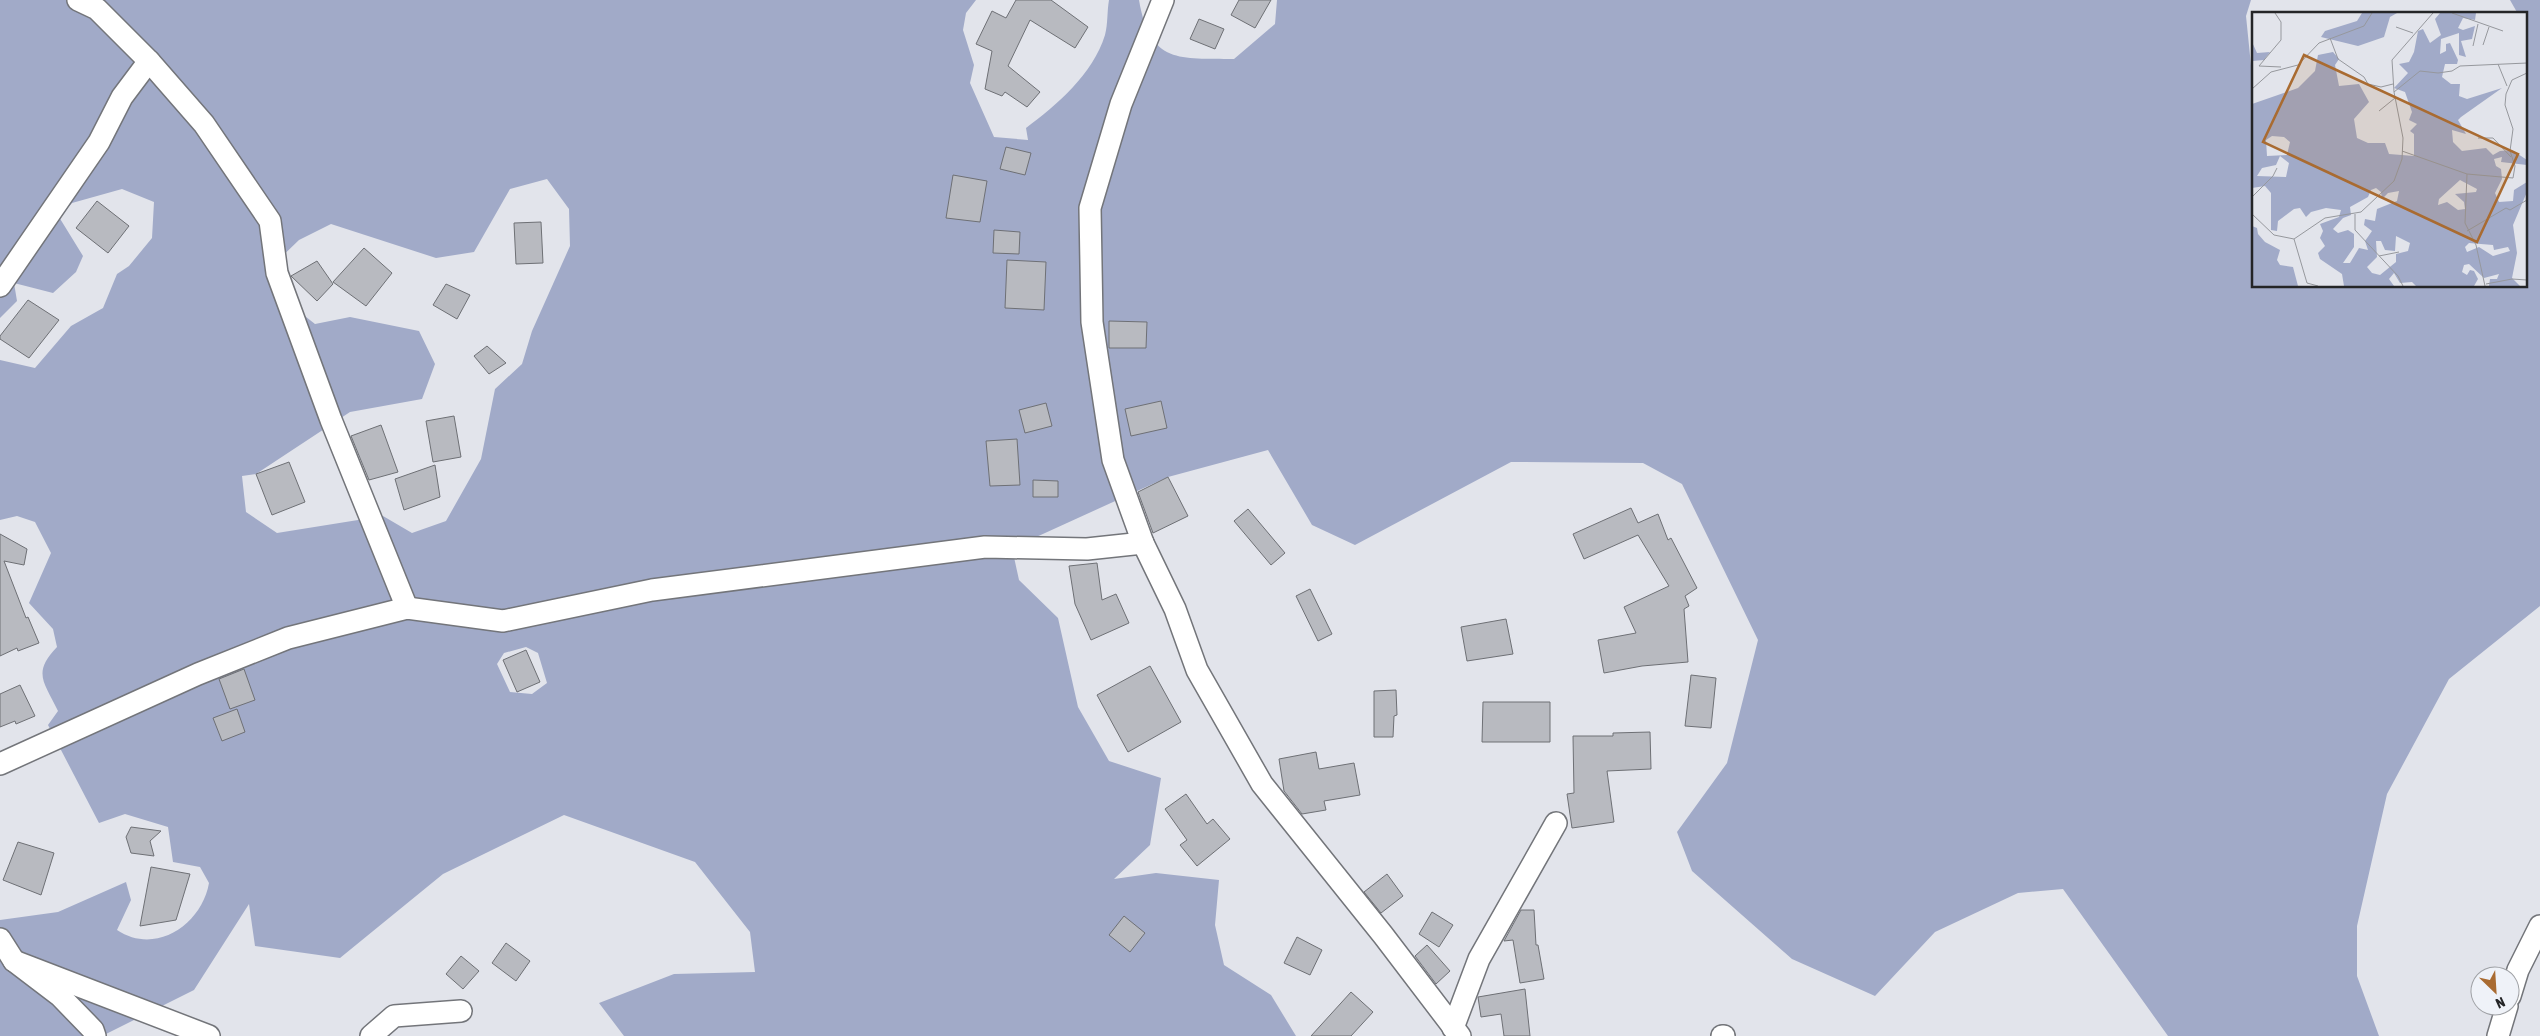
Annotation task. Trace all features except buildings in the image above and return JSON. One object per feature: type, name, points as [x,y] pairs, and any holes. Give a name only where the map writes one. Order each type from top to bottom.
[{"type":"street","points":[[78,0],[97,10],[148,61],[204,124],[270,222],[277,273],[331,420],[407,608]]},
{"type":"street","points":[[1163,0],[1121,104],[1090,208],[1092,322],[1112,450],[1143,542],[1175,609],[1197,670],[1262,784],[1383,935],[1456,1032]]},
{"type":"street","points":[[0,286],[99,142],[122,97],[148,61]]},
{"type":"street","points":[[0,764],[198,674],[288,638],[407,608],[503,621],[652,590],[985,547],[1087,549],[1143,542]]},
{"type":"street","points":[[1456,1032],[1479,959],[1556,823]]},
{"type":"street","points":[[2520,966],[2540,926]]},
{"type":"street","points":[[0,939],[14,961],[60,996],[93,1030],[95,1036]]},
{"type":"street","points":[[14,961],[209,1036]]},
{"type":"street","points":[[371,1036],[394,1016],[461,1011]]},
{"type":"street","points":[[2498,1036],[2504,1016]]},
{"type":"shaded area","points":[[0,0],[976,0],[966,13],[963,30],[974,65],[970,83],[994,137],[1028,140],[1026,128],[1073,88],[1092,63],[1105,35],[1109,0],[1139,0],[1144,21],[1151,36],[1160,47],[1170,54],[1183,57],[1234,59],[1275,24],[1277,0],[2251,0],[2246,16],[2252,75],[2252,288],[2528,288],[2528,12],[2517,12],[2510,0],[2540,0],[2540,606],[2449,679],[2387,794],[2357,926],[2357,976],[2379,1036],[2168,1036],[2063,889],[2018,893],[1935,932],[1875,996],[1792,959],[1692,871],[1677,832],[1727,763],[1758,640],[1682,484],[1643,463],[1511,462],[1355,545],[1312,525],[1268,450],[1168,477],[1012,548],[1019,580],[1058,618],[1078,707],[1109,761],[1161,778],[1150,845],[1114,879],[1156,873],[1219,880],[1215,925],[1224,965],[1271,995],[1296,1036],[624,1036],[599,1003],[674,974],[755,972],[750,932],[695,862],[564,815],[443,874],[340,958],[255,946],[249,904],[194,990],[102,1036],[0,1036],[0,920],[58,912],[126,882],[131,900],[117,930],[132,937],[147,939],[161,937],[175,932],[187,923],[205,898],[209,883],[200,867],[173,862],[168,827],[125,814],[99,823],[48,725],[58,711],[45,685],[43,671],[49,656],[57,647],[53,629],[29,603],[51,553],[35,522],[17,516],[0,520],[0,360],[35,368],[71,326],[103,308],[117,274],[129,266],[152,238],[154,202],[122,189],[72,203],[59,217],[83,256],[76,272],[53,293],[14,283],[17,301],[0,318]],"holes":[[[547,179],[569,209],[570,246],[532,331],[522,364],[495,389],[481,459],[446,521],[412,533],[383,516],[277,533],[246,512],[242,476],[256,474],[350,412],[422,399],[435,364],[419,331],[350,317],[315,324],[287,302],[271,267],[299,240],[331,224],[436,258],[474,252],[510,189]],[[526,647],[538,653],[547,683],[532,694],[510,692],[497,664],[504,653]]]}]
